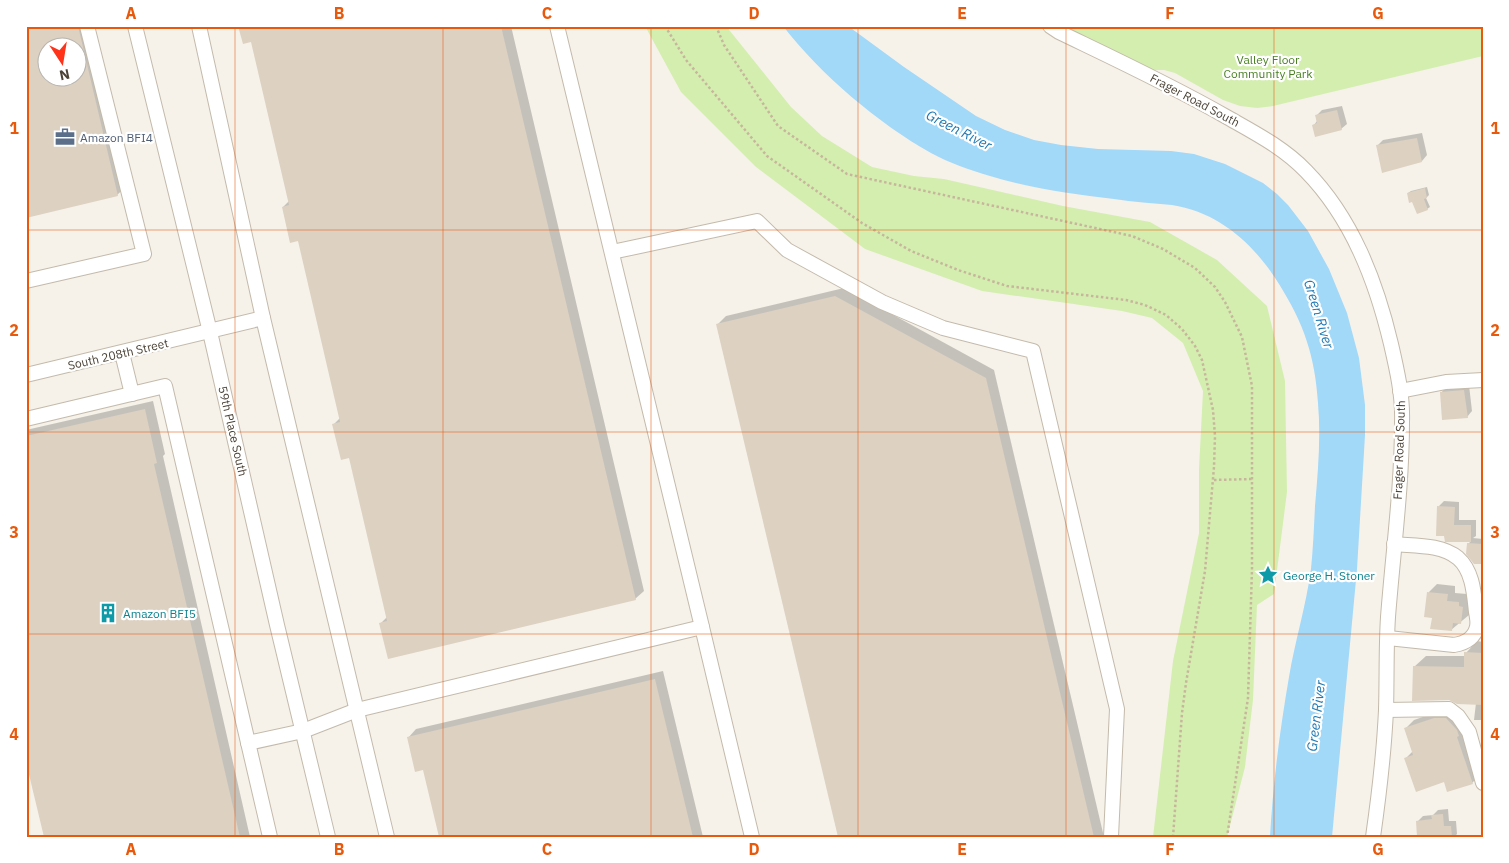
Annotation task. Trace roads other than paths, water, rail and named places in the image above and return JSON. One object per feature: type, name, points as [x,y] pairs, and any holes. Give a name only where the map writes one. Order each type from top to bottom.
[{"type":"street","points":[[26,281],[144,254],[87,26]]},
{"type":"street","name":"59th Place South","points":[[134,26],[210,332],[328,837]]},
{"type":"street","points":[[199,26],[262,318],[387,837]]},
{"type":"street","points":[[557,26],[752,837]]},
{"type":"street","name":"Frager Road South","points":[[1050,26],[1194,98],[1275,146],[1305,170],[1332,203],[1356,242],[1366,265],[1383,313],[1396,366],[1402,420],[1388,638],[1386,710],[1380,794],[1373,837]]},
{"type":"street","points":[[612,252],[757,222],[787,250],[882,302],[943,328],[1033,351],[1117,709],[1111,837]]},
{"type":"street","name":"South 208th Street","points":[[26,376],[262,318]]},
{"type":"street","points":[[122,353],[132,394]]},
{"type":"street","points":[[1400,391],[1446,382],[1483,380]]},
{"type":"street","points":[[26,419],[165,386],[270,837]]},
{"type":"street","points":[[1388,638],[1454,645],[1465,643],[1473,636],[1478,626],[1472,582],[1458,558],[1446,551],[1434,548],[1394,544]]},
{"type":"street","points":[[248,743],[303,731],[357,710],[702,627]]},
{"type":"street","points":[[1386,710],[1449,709],[1458,716],[1469,732],[1483,782]]},
{"type":"water","name":"Green River","points":[[783,26],[848,26],[976,116],[1005,130],[1034,140],[1098,149],[1171,151],[1194,154],[1225,164],[1263,183],[1277,194],[1308,231],[1329,269],[1347,313],[1359,358],[1365,405],[1357,569],[1332,837],[1270,837],[1275,776],[1283,716],[1291,664],[1311,569],[1319,429],[1316,386],[1311,355],[1302,327],[1279,284],[1259,256],[1234,232],[1205,215],[1189,209],[1172,205],[1067,193],[1036,187],[982,174],[938,157],[891,128],[851,97],[814,62]]},
{"type":"place","name":"Amazon BFI4","points":[[65,137]]},
{"type":"place","name":"George H. Stoner","points":[[1268,575]]},
{"type":"place","name":"Amazon BFI5","points":[[108,613]]},
{"type":"park label","name":"Valley Floor Community Park","points":[[1268,66]]}]
